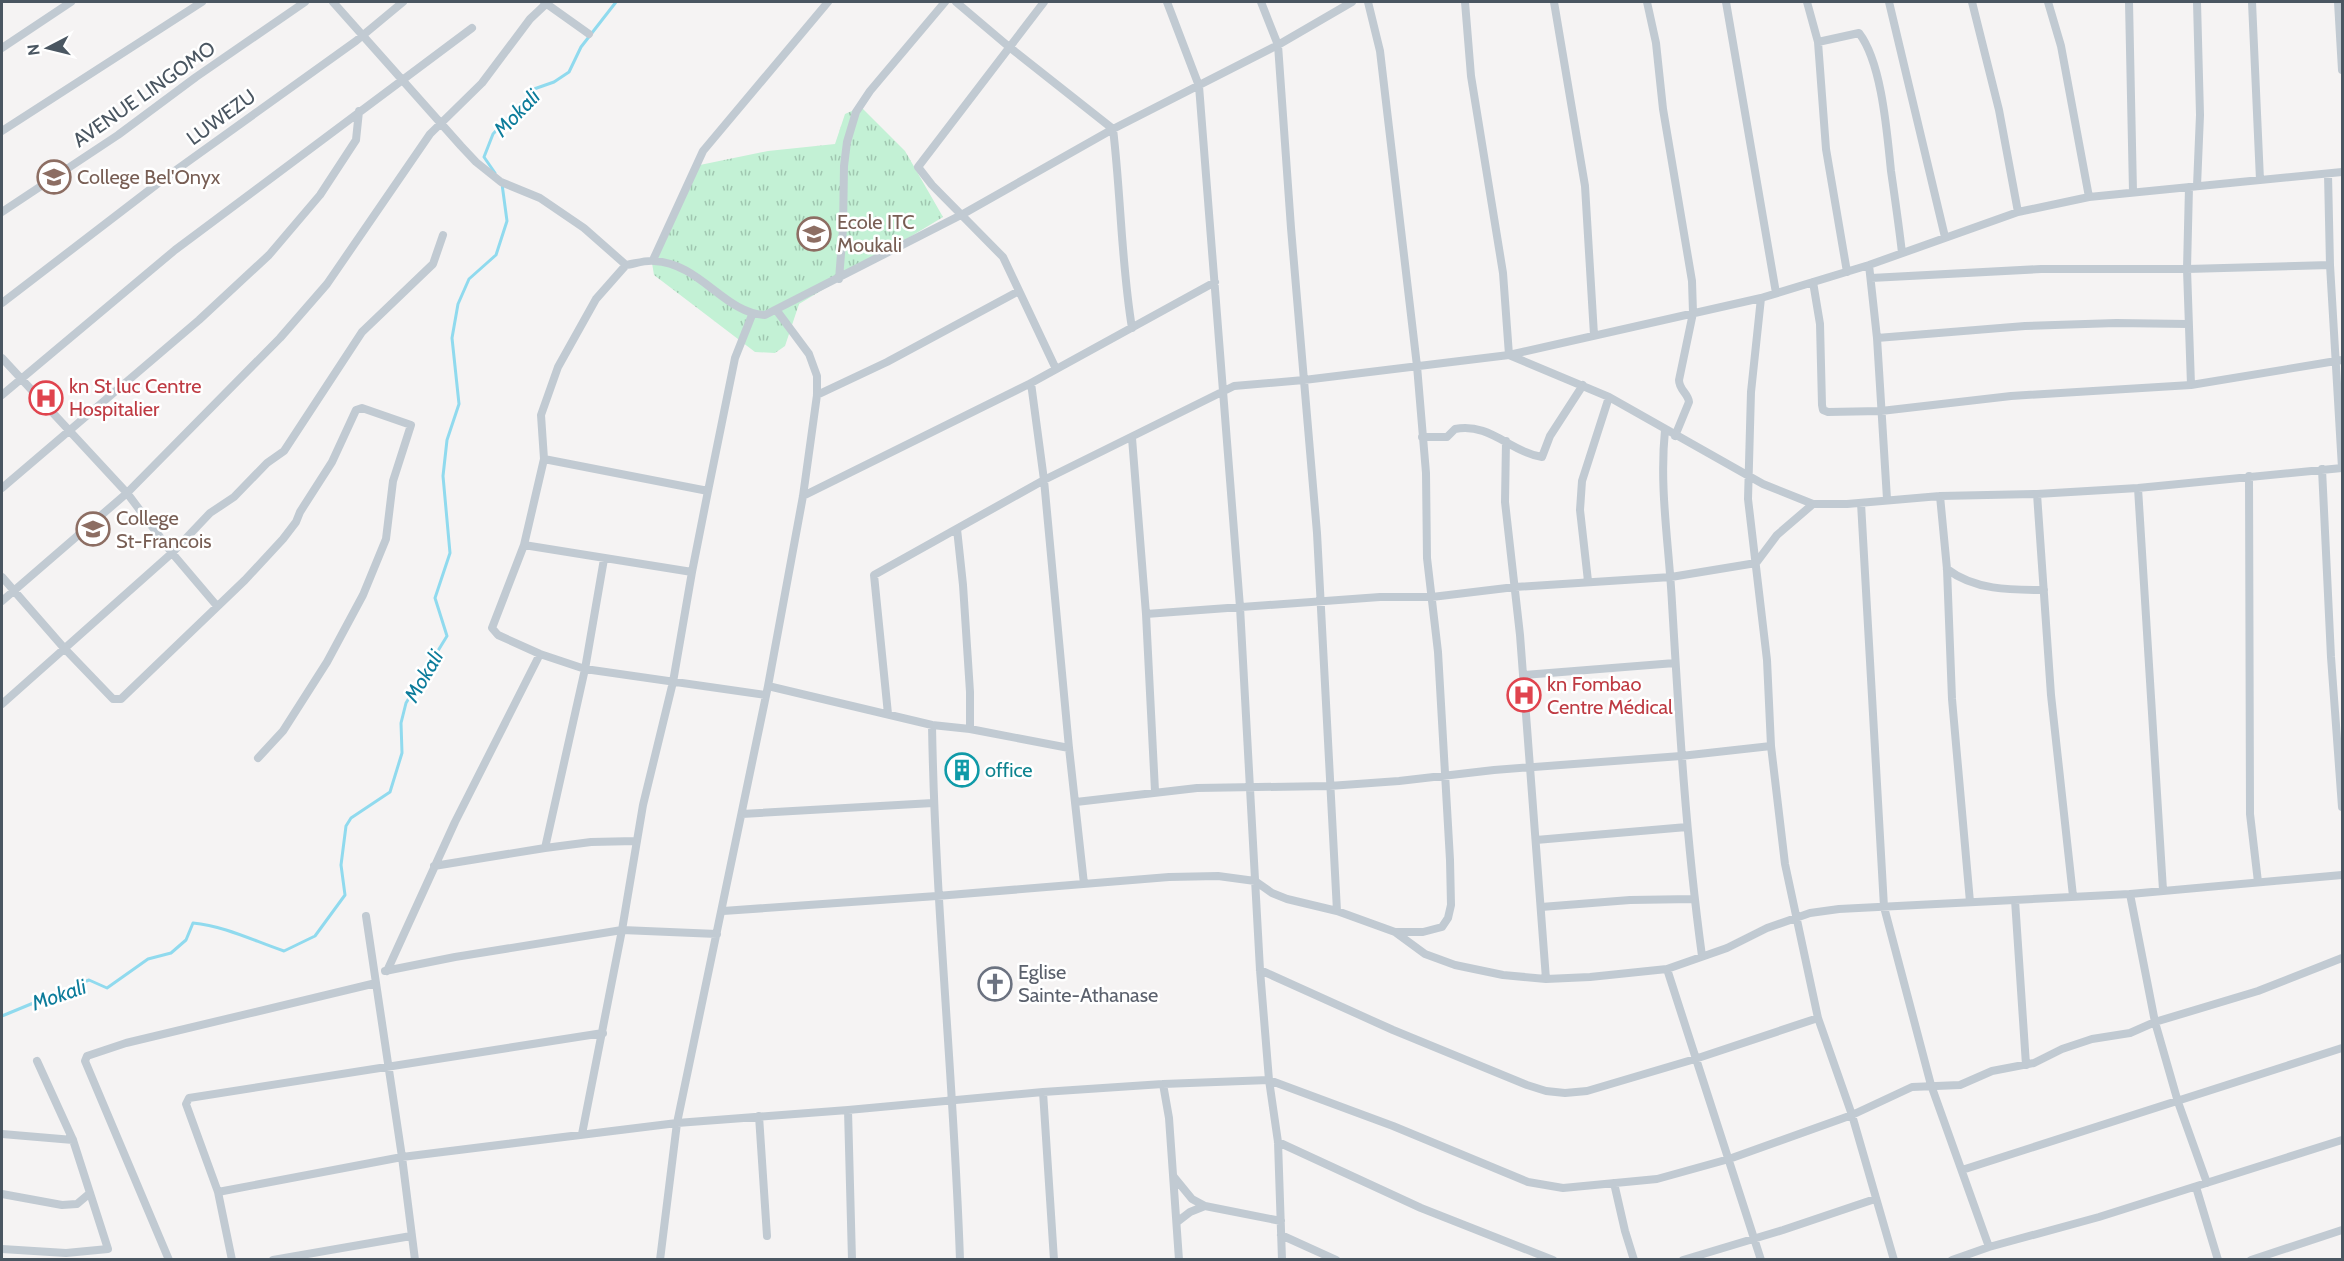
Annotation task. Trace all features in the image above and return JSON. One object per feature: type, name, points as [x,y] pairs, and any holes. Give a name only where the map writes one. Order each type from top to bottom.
[{"type":"street","points":[[2,48],[71,2]]},
{"type":"street","points":[[2,131],[202,2]]},
{"type":"street","name":"AVENUE LINGOMO","points":[[2,212],[118,135],[196,76],[305,2]]},
{"type":"street","points":[[333,2],[476,162],[501,182],[546,201],[585,228],[626,265]]},
{"type":"street","name":"LUWEZU","points":[[2,303],[165,178],[362,35],[403,2]]},
{"type":"street","points":[[2,601],[127,493],[280,338],[327,284],[430,134],[482,83],[530,19],[546,2],[589,34]]},
{"type":"street","points":[[653,260],[703,152],[828,2]]},
{"type":"street","points":[[839,279],[844,166],[847,142],[856,112],[870,91],[945,2]]},
{"type":"street","points":[[957,2],[1008,46],[1113,129],[1122,220],[1123,266],[1131,328]]},
{"type":"street","points":[[1044,2],[1008,46],[918,167],[932,185],[1003,256],[1056,369]]},
{"type":"street","points":[[1167,2],[1199,86],[1240,606],[1260,970],[1269,1080],[1278,1142],[1282,1260]]},
{"type":"street","points":[[1261,2],[1278,45],[1321,602],[1336,911]]},
{"type":"street","points":[[1069,748],[970,729],[932,725],[888,714],[767,691],[585,669],[540,654],[498,635],[492,628],[524,545],[544,459],[541,415],[558,367],[596,299],[626,265],[653,260],[676,266],[700,278],[740,309],[752,315],[765,315],[777,311],[963,214],[1113,129],[1278,45],[1352,2]]},
{"type":"street","points":[[1368,2],[1380,51],[1417,366],[1426,472],[1427,558],[1446,776],[1451,905],[1448,918],[1442,927],[1433,931],[1395,932]]},
{"type":"street","points":[[1465,2],[1471,76],[1503,273],[1509,355]]},
{"type":"street","points":[[1554,2],[1585,186],[1594,335]]},
{"type":"street","points":[[1647,2],[1656,43],[1663,109],[1690,256],[1693,313],[1679,380],[1680,387],[1688,396],[1689,402],[1675,436]]},
{"type":"street","points":[[1726,2],[1776,293]]},
{"type":"street","points":[[1807,2],[1818,42],[1826,149],[1848,272]]},
{"type":"street","points":[[1889,2],[1945,237]]},
{"type":"street","points":[[1972,2],[1999,110],[2018,212]]},
{"type":"street","points":[[2048,2],[2061,46],[2089,197]]},
{"type":"street","points":[[2129,2],[2133,192]]},
{"type":"street","points":[[2191,385],[2187,269],[2200,115],[2197,2]]},
{"type":"street","points":[[2252,2],[2260,180]]},
{"type":"street","points":[[2338,2],[2343,69]]},
{"type":"street","points":[[2,395],[175,250],[472,28]]},
{"type":"street","points":[[1818,42],[1859,33],[1870,56],[1877,79],[1887,132],[1902,254]]},
{"type":"street","points":[[2,488],[200,320],[269,255],[320,195],[356,140],[359,111]]},
{"type":"street","points":[[888,714],[874,575],[1044,480],[1132,438],[1224,389],[1248,384],[1304,380],[1509,355],[1761,298],[1902,254],[2018,212],[2089,197],[2343,172]]},
{"type":"street","points":[[1509,355],[1609,397],[1763,484],[1813,504],[2138,488],[2342,468],[2340,360],[2330,265],[2328,174]]},
{"type":"street","points":[[2,704],[172,553],[210,513],[236,495],[267,463],[284,451],[362,332],[433,264],[443,235]]},
{"type":"street","points":[[1869,265],[1877,338],[1887,499]]},
{"type":"street","points":[[1871,279],[2041,269],[2187,269],[2330,265]]},
{"type":"street","points":[[803,496],[1031,383],[1215,282]]},
{"type":"street","points":[[1813,282],[1820,324],[1823,410],[1828,412],[1881,411],[2011,396],[2191,385],[2340,360]]},
{"type":"street","points":[[817,395],[887,362],[1019,291]]},
{"type":"street","points":[[1761,298],[1751,392],[1748,499],[1767,660],[1771,746],[1785,864],[1804,964],[1818,1018],[1852,1114],[1894,1260]]},
{"type":"street","points":[[660,1260],[677,1123],[767,691],[803,496],[817,395],[817,376],[809,354],[777,311]]},
{"type":"street","points":[[582,1134],[622,930],[636,841],[673,681],[692,572],[735,358],[752,315]]},
{"type":"street","points":[[1877,338],[2025,326],[2116,323],[2188,324]]},
{"type":"street","points":[[2,358],[127,493],[172,553],[217,606]]},
{"type":"street","points":[[1031,383],[1044,480],[1084,884]]},
{"type":"street","points":[[1422,437],[1447,437],[1455,429],[1462,427],[1483,430],[1542,457],[1550,436],[1583,385]]},
{"type":"street","points":[[1588,581],[1580,510],[1582,481],[1609,397]]},
{"type":"street","points":[[2,577],[64,648],[117,700],[121,699],[245,580],[296,522],[332,462],[356,410],[362,408],[411,425],[393,481],[386,539],[363,595],[327,662],[283,731],[258,758]]},
{"type":"street","points":[[1665,430],[1661,466],[1662,495],[1671,577],[1687,827],[1702,956]]},
{"type":"street","points":[[1132,438],[1146,615],[1155,791]]},
{"type":"street","points":[[1506,441],[1505,502],[1524,675],[1546,979]]},
{"type":"street","points":[[544,459],[708,492]]},
{"type":"street","points":[[2322,469],[2330,645],[2343,807]]},
{"type":"street","points":[[2249,476],[2250,814],[2258,882]]},
{"type":"street","points":[[2138,488],[2163,890]]},
{"type":"street","points":[[2037,494],[2060,794],[2073,896]]},
{"type":"street","points":[[1940,496],[1947,569],[1952,699],[1970,902]]},
{"type":"street","points":[[1861,503],[1884,907],[1931,1085],[1989,1247]]},
{"type":"street","points":[[1146,615],[1380,597],[1432,597],[1515,587],[1671,577],[1756,563],[1777,535],[1813,504]]},
{"type":"street","points":[[957,530],[970,692],[970,729]]},
{"type":"street","points":[[524,545],[692,572]]},
{"type":"street","points":[[545,848],[585,669],[604,559]]},
{"type":"street","points":[[1947,569],[1957,577],[1985,586],[2044,590]]},
{"type":"street","points":[[387,971],[434,866],[540,654]]},
{"type":"street","points":[[1524,675],[1676,663]]},
{"type":"street","points":[[932,725],[937,896],[952,1099],[960,1260]]},
{"type":"street","points":[[1076,802],[1155,791],[1249,786],[1329,786],[1681,756],[1771,746]]},
{"type":"street","points":[[742,814],[933,803]]},
{"type":"street","points":[[1536,840],[1687,827]]},
{"type":"street","points":[[434,866],[591,842],[636,841]]},
{"type":"street","points":[[723,911],[1169,877],[1218,876],[1255,881],[1272,893],[1287,899],[1336,911],[1395,932],[1425,954],[1455,965],[1503,975],[1546,979],[1667,969],[1727,948],[1767,928],[1810,913],[1839,909],[2130,894],[2343,875]]},
{"type":"street","points":[[2130,894],[2155,1022],[2178,1102],[2206,1183]]},
{"type":"street","points":[[1541,908],[1630,900],[1694,899]]},
{"type":"street","points":[[2014,900],[2026,1065]]},
{"type":"street","points":[[366,916],[415,1260]]},
{"type":"street","points":[[375,973],[455,957],[622,930],[717,934]]},
{"type":"street","points":[[218,1192],[402,1157],[677,1123],[1043,1092],[1269,1080],[1393,1126],[1528,1182],[1563,1188],[1663,1178],[1729,1159],[1852,1114],[1912,1087],[1959,1085],[1992,1071],[2026,1065],[2092,1039],[2130,1033],[2155,1022],[2258,991],[2343,958]]},
{"type":"street","points":[[1667,969],[1761,1260]]},
{"type":"street","points":[[1260,970],[1393,1030],[1527,1085],[1546,1091],[1565,1093],[1587,1091],[1695,1059],[1818,1018]]},
{"type":"street","points":[[169,1260],[85,1060],[87,1056],[126,1043],[376,983]]},
{"type":"street","points":[[232,1260],[218,1192],[186,1104],[189,1098],[603,1033]]},
{"type":"street","points":[[1962,1170],[2343,1048]]},
{"type":"street","points":[[2,1249],[66,1253],[108,1249],[73,1140],[37,1061]]},
{"type":"street","points":[[1163,1084],[1169,1118],[1179,1260]]},
{"type":"street","points":[[1043,1092],[1054,1260]]},
{"type":"street","points":[[848,1110],[852,1260]]},
{"type":"street","points":[[759,1116],[766,1236]]},
{"type":"street","points":[[2,1134],[73,1140]]},
{"type":"street","points":[[1952,1260],[1989,1247],[2099,1217],[2343,1140]]},
{"type":"street","points":[[1278,1142],[1421,1208],[1553,1260]]},
{"type":"street","points":[[1174,1177],[1192,1199],[1205,1206],[1281,1221]]},
{"type":"street","points":[[1614,1183],[1634,1260]]},
{"type":"street","points":[[2196,1187],[2218,1260]]},
{"type":"street","points":[[2,1194],[62,1205],[77,1204],[90,1193]]},
{"type":"street","points":[[1683,1260],[1875,1199]]},
{"type":"street","points":[[1177,1222],[1190,1212],[1205,1206]]},
{"type":"street","points":[[2251,1260],[2343,1230]]},
{"type":"street","points":[[1281,1235],[1336,1260]]},
{"type":"street","points":[[273,1260],[411,1236]]},
{"type":"green space","points":[[861,107],[905,151],[943,217],[799,304],[785,346],[775,353],[755,352],[654,275],[651,257],[695,166],[768,151],[835,144],[845,114]]},
{"type":"waterway","name":"Mokali","points":[[495,173],[484,157],[493,134],[534,89],[554,82],[569,72],[581,47],[616,2]]},
{"type":"waterway","name":"Mokali","points":[[2,1016],[89,980],[107,988],[148,959],[171,953],[186,940],[193,923],[228,931],[284,951],[315,936],[345,895],[341,865],[346,826],[351,818],[390,792],[402,753],[401,723],[406,703],[447,636],[435,598],[450,553],[443,476],[447,440],[459,404],[452,338],[458,304],[469,279],[496,255],[507,221],[502,184]]},
{"type":"place","name":"College Bel'Onyx","points":[[54,177]]},
{"type":"place","name":"Ecole ITC Moukali","points":[[814,234]]},
{"type":"place","name":"kn St luc Centre Hospitalier","points":[[46,398]]},
{"type":"place","name":"College St-Francois","points":[[93,529]]},
{"type":"place","name":"kn Fombao Centre Médical","points":[[1524,695]]},
{"type":"place","name":"office","points":[[962,770]]},
{"type":"place","name":"Eglise Sainte-Athanase","points":[[995,984]]}]
